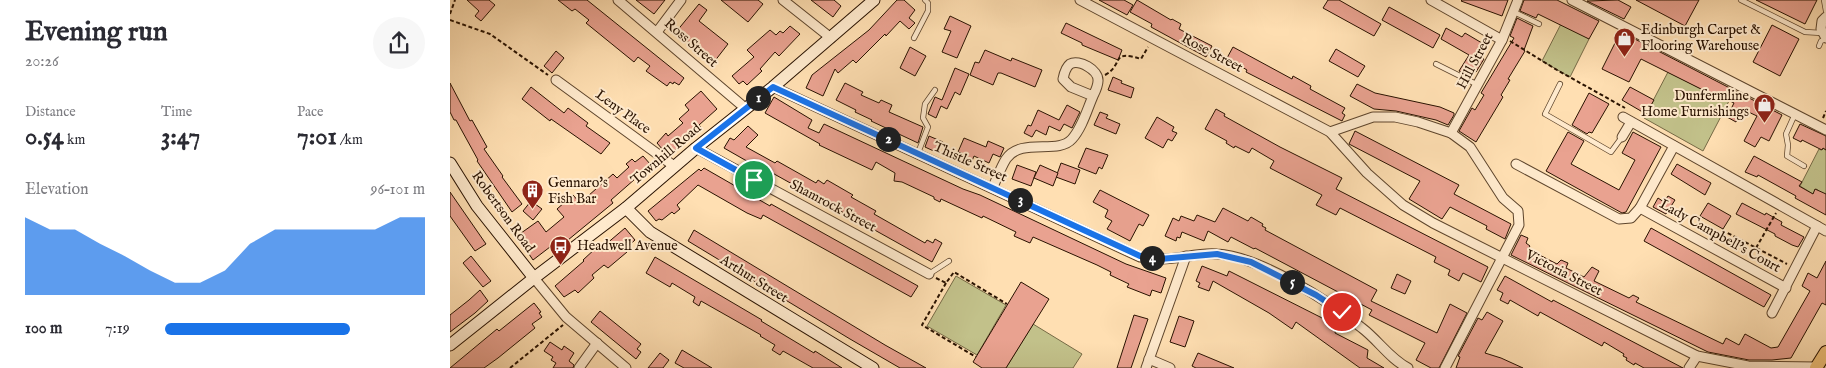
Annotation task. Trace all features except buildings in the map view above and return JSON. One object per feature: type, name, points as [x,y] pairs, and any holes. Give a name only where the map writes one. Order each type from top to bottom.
[{"type":"main road","points":[[1817,367],[1826,352]]},
{"type":"street","name":"Ross Street","points":[[618,0],[745,108]]},
{"type":"street","points":[[657,32],[681,0]]},
{"type":"street","points":[[783,0],[831,38]]},
{"type":"street","name":"Townhill Road","points":[[450,345],[626,208],[674,166],[773,87],[874,0]]},
{"type":"street","name":"Rose Street","points":[[1080,0],[1330,132]]},
{"type":"street","points":[[1431,0],[1502,40]]},
{"type":"street","name":"Hill Street","points":[[1451,133],[1502,40],[1518,0]]},
{"type":"street","points":[[1572,0],[1584,3],[1826,130]]},
{"type":"street","points":[[1825,37],[1821,25],[1826,17]]},
{"type":"street","points":[[993,188],[1007,158],[1015,152],[1034,146],[1065,144],[1071,140],[1092,96],[1099,79],[1094,70],[1077,62],[1068,66],[1063,79],[1070,87],[1092,96]]},
{"type":"street","name":"Leny Place","points":[[556,80],[674,166]]},
{"type":"street","name":"Thistle Street","points":[[773,87],[1140,256],[1160,259],[1217,254],[1251,262],[1316,295],[1342,312],[1364,329],[1389,354],[1408,368]]},
{"type":"street","points":[[1330,132],[1373,117],[1396,117],[1451,133],[1470,147],[1503,198],[1518,211],[1520,225],[1445,368]]},
{"type":"street","points":[[1622,137],[1627,119],[1826,231]]},
{"type":"street","name":"Victoria Street","points":[[1330,132],[1344,150],[1403,206],[1433,223],[1698,356],[1748,366],[1817,367]]},
{"type":"street","name":"Lady Campbell's Court","points":[[1516,164],[1619,219],[1631,218],[1640,208],[1674,146]]},
{"type":"street","name":"Shamrock Street","points":[[696,148],[929,274]]},
{"type":"street","name":"Robertson Road","points":[[450,163],[477,206],[534,278]]},
{"type":"street","name":"Arthur Street","points":[[626,208],[650,232],[873,368]]},
{"type":"street","name":"Lady Campbell's Court","points":[[1640,208],[1786,288]]},
{"type":"street","name":"Lady Campbell's Court","points":[[1772,314],[1817,226]]},
{"type":"street","points":[[1170,368],[1148,363],[1186,256]]},
{"type":"street","points":[[534,278],[569,320],[626,368]]},
{"type":"street","points":[[578,368],[597,343]]},
{"type":"street","points":[[1689,368],[1698,356]]},
{"type":"lane","points":[[914,38],[928,11],[928,3],[925,0]]},
{"type":"lane","points":[[1742,0],[1800,30],[1825,37],[1819,46]]},
{"type":"lane","points":[[1824,0],[1826,11]]},
{"type":"lane","points":[[1514,12],[1538,24]]},
{"type":"lane","points":[[1436,64],[1478,85]]},
{"type":"lane","points":[[1560,84],[1545,114],[1611,152],[1622,137]]},
{"type":"lane","points":[[918,154],[928,127],[923,118],[925,104],[935,90]]},
{"type":"lane","points":[[1795,114],[1786,134],[1787,156],[1804,166]]},
{"type":"lane","points":[[929,274],[949,261]]},
{"type":"path","points":[[450,14],[455,0]]},
{"type":"path","points":[[450,20],[490,34],[556,80]]},
{"type":"path","points":[[1099,79],[1109,73],[1121,56],[1127,55],[1141,59],[1154,38]]},
{"type":"path","points":[[1756,248],[1780,205]]},
{"type":"path","points":[[1722,230],[1796,269]]},
{"type":"path","points":[[976,357],[922,324],[946,283],[954,272],[1008,304]]},
{"type":"path","points":[[929,274],[946,283]]},
{"type":"path","points":[[510,368],[569,320]]},
{"type":"shaded area","points":[[1563,20],[1589,39],[1570,77],[1542,61]]},
{"type":"shaded area","points":[[1668,72],[1729,101],[1703,151],[1644,118]]},
{"type":"shaded area","points":[[1823,148],[1826,150],[1826,197],[1817,194],[1818,190],[1816,189],[1813,194],[1800,186],[1819,149]]},
{"type":"shaded area","points":[[956,276],[1006,305],[977,355],[927,326]]},
{"type":"shaded area","points":[[1033,324],[1082,354],[1073,368],[1006,368]]},
{"type":"place","name":"Edinburgh Carpet & Flooring Warehouse","points":[[1625,57]]},
{"type":"place","name":"Dunfermline Home Furnishings","points":[[1765,123]]},
{"type":"place","name":"Gennaro's Fish Bar","points":[[532,210]]},
{"type":"place","name":"Headwell Avenue","points":[[561,265]]},
{"type":"route","points":[[754,180],[696,148],[773,87],[1140,256],[1160,259],[1217,254],[1251,262],[1316,295],[1342,312]]}]
